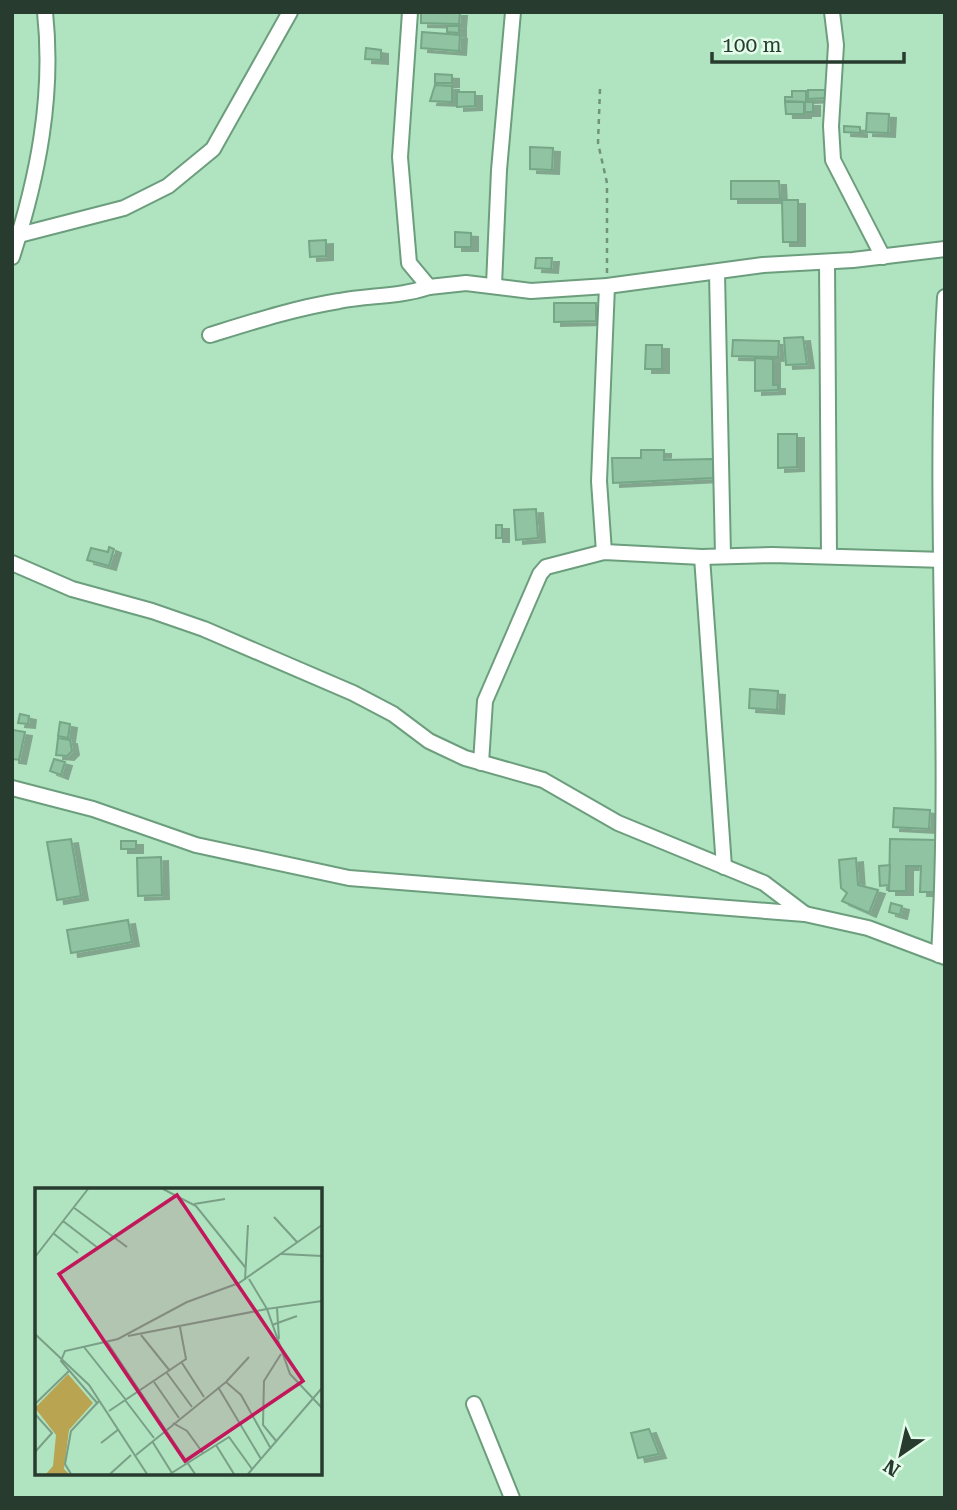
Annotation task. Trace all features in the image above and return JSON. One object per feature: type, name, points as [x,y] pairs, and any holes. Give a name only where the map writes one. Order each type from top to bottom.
[{"type":"street","points":[[12,257],[34,176],[48,90],[45,12]]},
{"type":"street","points":[[19,236],[124,208],[168,186],[212,149],[226,130],[256,68],[290,12]]},
{"type":"street","points":[[410,12],[400,157],[409,262],[429,287]]},
{"type":"street","points":[[494,285],[502,130],[513,12]]},
{"type":"street","points":[[832,12],[836,45],[831,126],[833,160],[883,257]]},
{"type":"street","points":[[209,335],[309,307],[361,297],[391,297],[429,287],[466,283],[531,291],[607,286],[763,265],[827,262],[945,249]]},
{"type":"street","points":[[827,262],[829,556]]},
{"type":"street","points":[[717,273],[723,556]]},
{"type":"street","points":[[604,552],[599,481],[607,286]]},
{"type":"street","points":[[12,788],[93,809],[196,845],[349,877],[805,914],[868,928],[942,956],[944,560],[940,450],[945,297]]},
{"type":"street","points":[[481,763],[485,701],[540,574],[546,567],[604,552],[702,557],[829,556],[944,560]]},
{"type":"street","points":[[702,557],[723,867]]},
{"type":"street","points":[[12,563],[72,589],[152,611],[204,629],[353,693],[393,714],[429,741],[481,763],[543,780],[618,823],[764,883],[805,914]]},
{"type":"street","points":[[474,1404],[512,1498]]},
{"type":"path","points":[[600,89],[598,143],[607,183],[607,286]]},
{"type":"building","points":[[421,12],[460,12],[459,24],[421,23]]},
{"type":"building","points":[[447,26],[459,26],[459,33],[447,32]]},
{"type":"building","points":[[422,32],[460,35],[459,51],[421,48]]},
{"type":"building","points":[[366,48],[381,50],[381,60],[365,59]]},
{"type":"building","points":[[435,74],[452,75],[452,83],[435,83]]},
{"type":"building","points":[[435,85],[452,86],[452,102],[430,101]]},
{"type":"building","points":[[808,90],[827,90],[827,98],[808,99]]},
{"type":"building","points":[[792,91],[806,91],[806,102],[785,101],[785,97],[792,97]]},
{"type":"building","points":[[457,92],[475,92],[475,106],[457,107]]},
{"type":"building","points":[[785,102],[804,102],[804,114],[786,114]]},
{"type":"building","points":[[805,102],[813,102],[813,112],[805,112]]},
{"type":"building","points":[[867,113],[889,114],[888,133],[866,132]]},
{"type":"building","points":[[844,126],[860,127],[860,133],[844,132]]},
{"type":"building","points":[[530,147],[553,148],[552,170],[530,169]]},
{"type":"building","points":[[731,181],[779,181],[780,199],[731,199]]},
{"type":"building","points":[[782,200],[798,200],[798,242],[783,242]]},
{"type":"building","points":[[455,232],[471,233],[471,247],[455,247]]},
{"type":"building","points":[[326,240],[326,256],[310,257],[309,241]]},
{"type":"building","points":[[536,258],[552,258],[551,269],[535,268]]},
{"type":"building","points":[[554,303],[596,303],[596,321],[554,322]]},
{"type":"building","points":[[803,337],[807,364],[786,365],[784,338]]},
{"type":"building","points":[[733,340],[779,341],[778,357],[732,356]]},
{"type":"building","points":[[646,345],[662,345],[662,369],[645,369]]},
{"type":"building","points":[[755,358],[773,359],[773,385],[778,385],[778,390],[755,391]]},
{"type":"building","points":[[778,434],[797,434],[797,467],[778,468]]},
{"type":"building","points":[[641,450],[664,450],[664,460],[713,459],[713,478],[613,483],[612,458],[641,458]]},
{"type":"building","points":[[536,509],[538,538],[516,540],[514,510]]},
{"type":"building","points":[[496,525],[502,525],[502,538],[496,538]]},
{"type":"building","points":[[109,547],[114,549],[109,566],[87,560],[91,548],[108,552]]},
{"type":"building","points":[[750,689],[778,691],[777,710],[749,708]]},
{"type":"building","points":[[20,714],[29,716],[28,724],[18,723]]},
{"type":"building","points":[[60,722],[70,724],[68,738],[58,736]]},
{"type":"building","points":[[13,730],[25,732],[19,760],[12,759]]},
{"type":"building","points":[[58,738],[70,740],[72,751],[67,756],[56,755]]},
{"type":"building","points":[[54,759],[65,762],[61,775],[50,771]]},
{"type":"building","points":[[894,808],[930,810],[929,829],[893,827]]},
{"type":"building","points":[[71,839],[81,896],[57,900],[47,842]]},
{"type":"building","points":[[890,839],[937,840],[936,892],[920,892],[921,866],[906,866],[906,891],[889,891]]},
{"type":"building","points":[[121,841],[136,841],[136,849],[121,849]]},
{"type":"building","points":[[161,857],[162,895],[138,896],[137,858]]},
{"type":"building","points":[[856,858],[858,885],[878,890],[869,913],[842,901],[847,893],[841,888],[839,860]]},
{"type":"building","points":[[890,865],[889,885],[880,886],[879,866]]},
{"type":"building","points":[[891,903],[902,906],[900,915],[889,912]]},
{"type":"building","points":[[128,920],[132,942],[71,953],[67,930]]},
{"type":"building","points":[[649,1429],[659,1454],[638,1458],[631,1433]]}]
